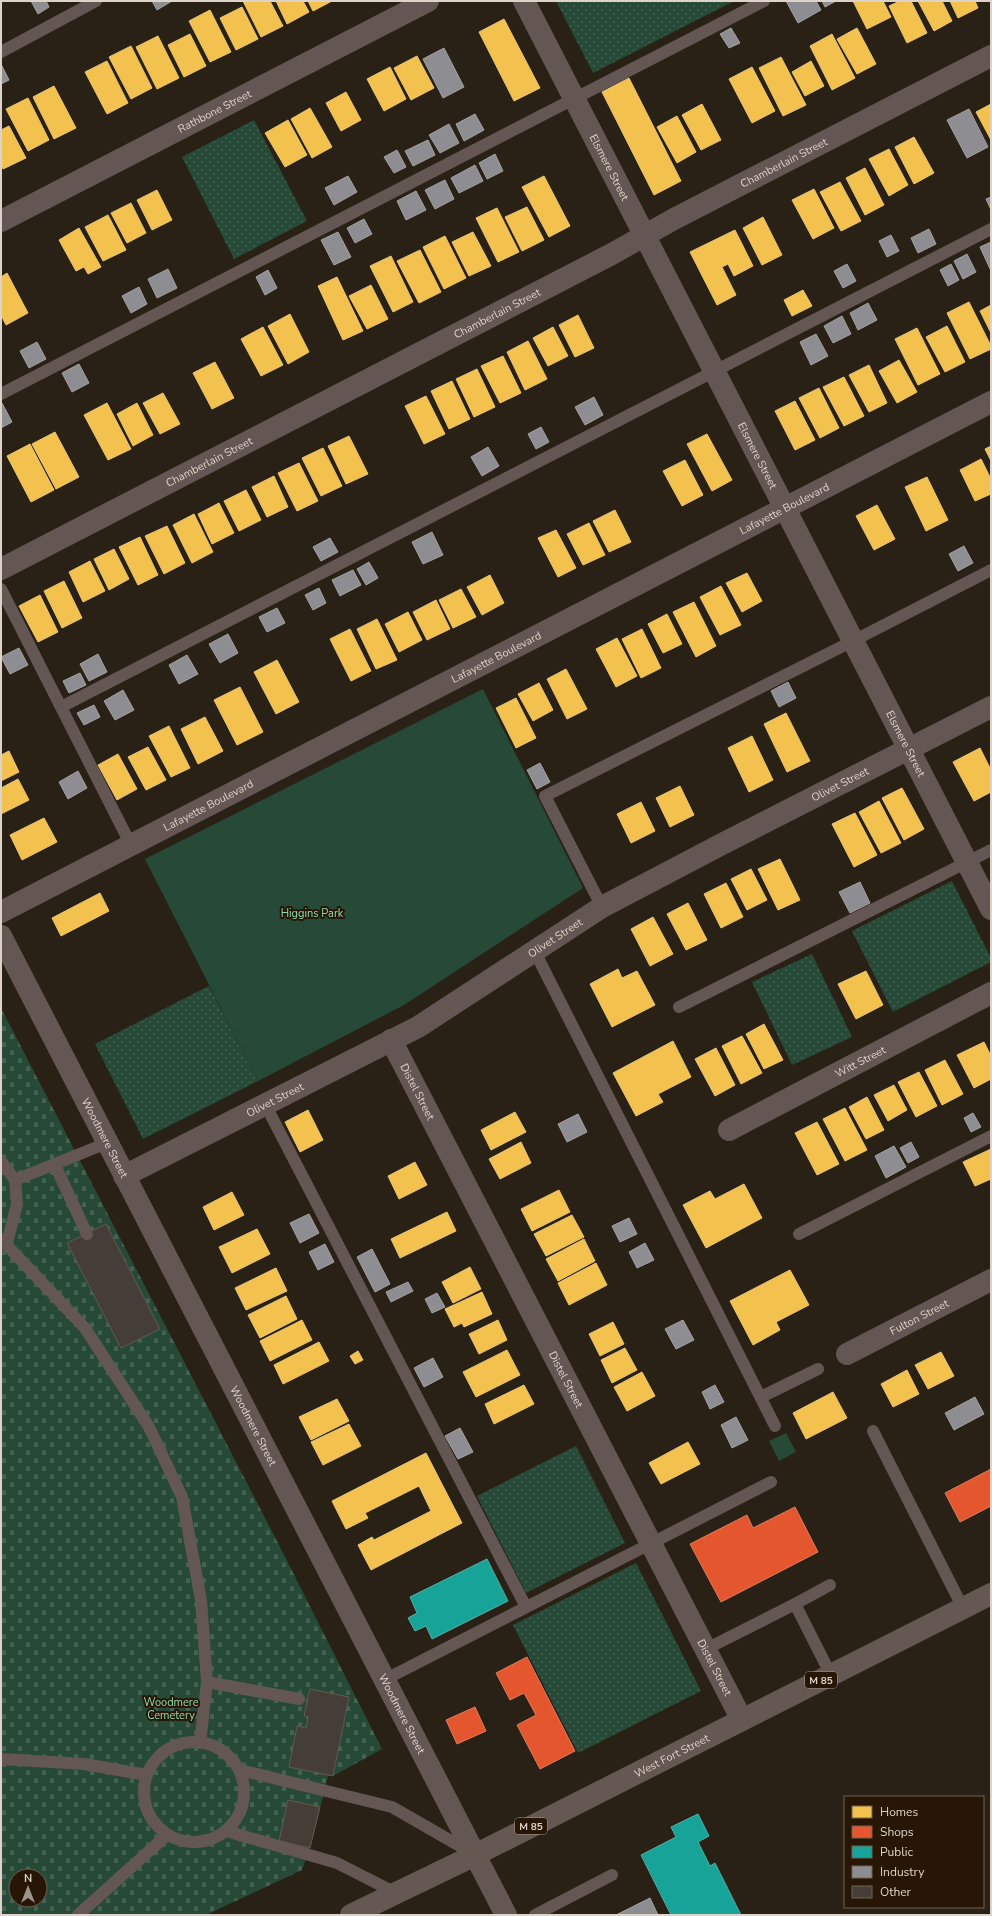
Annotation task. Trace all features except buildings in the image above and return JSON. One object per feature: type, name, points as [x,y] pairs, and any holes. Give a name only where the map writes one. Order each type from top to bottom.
[{"type":"main road","name":"West Fort Street","points":[[351,1915],[475,1855],[991,1594]]},
{"type":"street","name":"Rathbone Street","points":[[1,221],[428,1]]},
{"type":"street","name":"Elsmere Street","points":[[524,1],[991,909]]},
{"type":"street","name":"Chamberlain Street","points":[[1,569],[991,56]]},
{"type":"street","name":"Lafayette Boulevard","points":[[1,912],[991,402]]},
{"type":"street","name":"Olivet Street","points":[[124,1176],[418,1026],[534,950],[602,908],[991,706]]},
{"type":"street","name":"Woodmere Street","points":[[1,936],[506,1915]]},
{"type":"street","name":"Witt Street","points":[[729,1130],[991,993]]},
{"type":"street","name":"Distel Street","points":[[391,1040],[742,1720]]},
{"type":"street","name":"Fulton Street","points":[[847,1354],[991,1280]]},
{"type":"lane","points":[[1,52],[96,1]]},
{"type":"lane","points":[[1,394],[575,100],[764,1]]},
{"type":"lane","points":[[61,707],[714,370],[991,229]]},
{"type":"lane","points":[[602,908],[546,796],[991,570]]},
{"type":"lane","points":[[1,588],[131,845]]},
{"type":"lane","points":[[679,1007],[991,850]]},
{"type":"lane","points":[[534,950],[775,1426]]},
{"type":"lane","points":[[265,1104],[526,1607]]},
{"type":"lane","points":[[799,1234],[991,1136]]},
{"type":"lane","points":[[15,1180],[108,1144]]},
{"type":"lane","points":[[1,1161],[15,1180],[17,1204],[4,1241],[85,1328],[149,1427],[182,1497],[201,1600],[207,1682],[200,1743]]},
{"type":"lane","points":[[55,1165],[87,1234]]},
{"type":"lane","points":[[761,1397],[818,1368]]},
{"type":"lane","points":[[873,1431],[963,1608]]},
{"type":"lane","points":[[384,1680],[651,1542],[771,1482]]},
{"type":"lane","points":[[706,1649],[830,1585]]},
{"type":"lane","points":[[795,1604],[831,1675]]},
{"type":"lane","points":[[207,1682],[299,1699]]},
{"type":"lane","points":[[192,1742],[209,1744],[224,1751],[236,1763],[240,1770],[244,1778],[245,1795],[243,1806],[233,1825],[220,1836],[199,1842],[188,1843],[172,1838],[158,1828],[149,1815],[144,1799],[144,1782],[150,1766],[161,1754],[176,1745],[192,1742]]},
{"type":"lane","points":[[1,1759],[84,1764],[147,1775]]},
{"type":"lane","points":[[240,1770],[392,1807],[475,1855]]},
{"type":"lane","points":[[226,1831],[337,1863],[396,1893]]},
{"type":"lane","points":[[78,1915],[167,1834]]},
{"type":"lane","points":[[535,1915],[612,1875]]},
{"type":"green space","points":[[556,1],[734,1],[593,73]]},
{"type":"green space","points":[[254,120],[307,221],[234,259],[182,157]]},
{"type":"green space","name":"Higgins Park","points":[[483,689],[583,888],[404,1005],[258,1081],[145,859]]},
{"type":"green space","points":[[952,881],[991,958],[991,962],[893,1012],[852,931]]},
{"type":"green space","points":[[812,954],[852,1037],[792,1065],[752,982]]},
{"type":"green space","points":[[209,986],[258,1081],[143,1139],[95,1044]]},
{"type":"green space","name":"Woodmere Cemetery","points":[[1,1008],[278,1543],[382,1749],[333,1776],[328,1776],[310,1848],[302,1870],[206,1915],[1,1915]]},
{"type":"green space","points":[[786,1433],[796,1452],[779,1461],[769,1441]]},
{"type":"green space","points":[[576,1446],[625,1543],[526,1593],[477,1496]]},
{"type":"green space","points":[[636,1563],[701,1691],[578,1753],[513,1625]]}]
